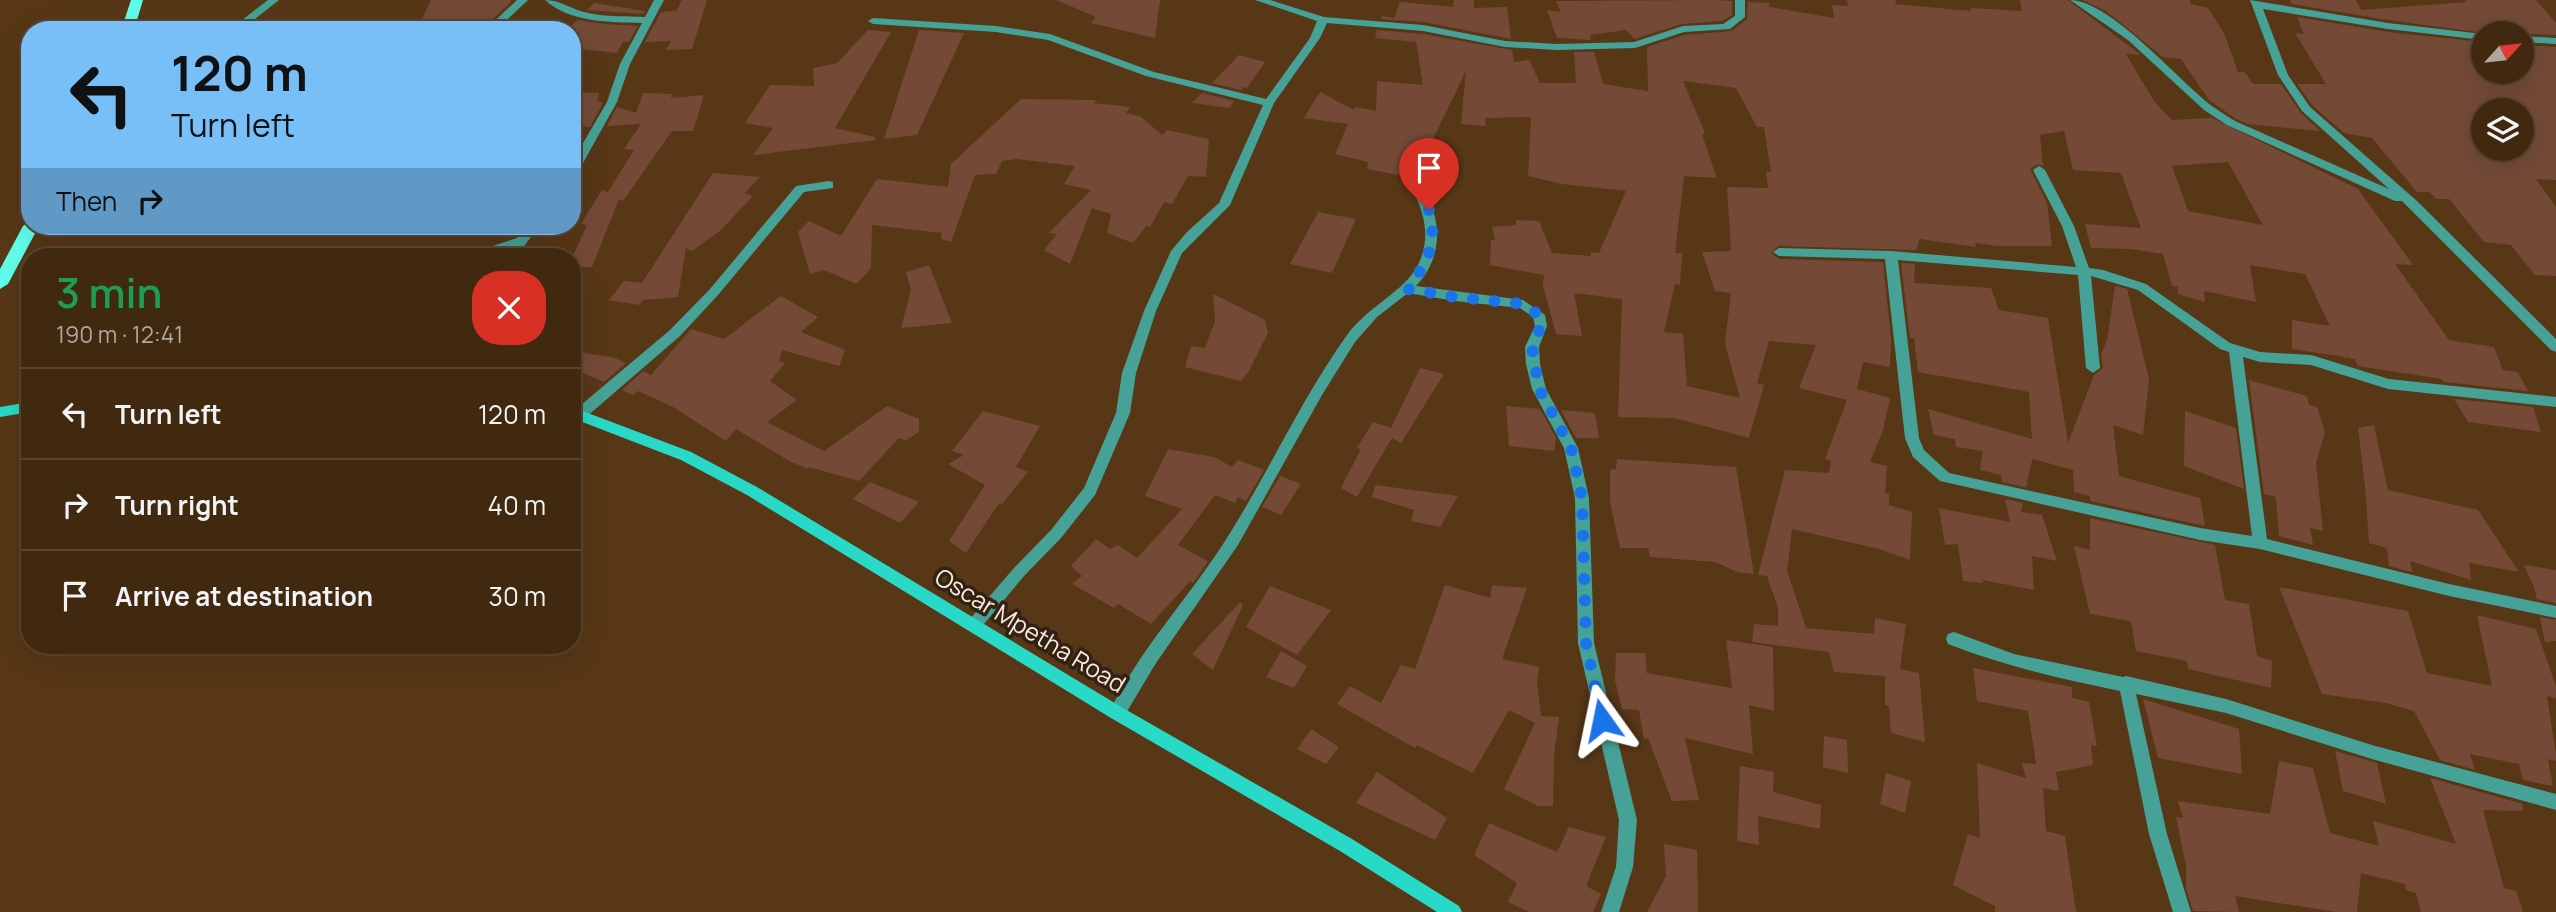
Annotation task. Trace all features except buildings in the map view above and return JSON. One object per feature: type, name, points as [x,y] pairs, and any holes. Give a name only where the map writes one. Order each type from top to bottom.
[{"type":"main road","points":[[130,21],[137,0]]},
{"type":"main road","points":[[0,284],[26,235]]},
{"type":"street","points":[[246,21],[274,0]]},
{"type":"street","points":[[499,21],[523,0]]},
{"type":"street","points":[[550,0],[575,13],[593,18],[649,20]]},
{"type":"street","points":[[581,156],[612,102],[625,64],[659,0]]},
{"type":"street","points":[[1261,0],[1323,20],[1423,28],[1528,47],[1635,45],[1683,29],[1726,27],[1740,17],[1740,0]]},
{"type":"street","points":[[2075,0],[2132,38],[2208,108],[2231,123],[2413,204]]},
{"type":"street","points":[[2256,2],[2283,75],[2305,109],[2413,204],[2556,347]]},
{"type":"street","points":[[2256,2],[2388,26],[2471,36]]},
{"type":"street","points":[[974,625],[1056,534],[1090,491],[1123,413],[1129,373],[1150,311],[1177,251],[1224,205],[1269,103],[1315,38],[1323,20]]},
{"type":"street","points":[[873,21],[1023,32],[1050,37],[1150,74],[1269,103]]},
{"type":"street","points":[[2534,40],[2556,41]]},
{"type":"street","points":[[2039,170],[2068,226],[2084,271],[2093,368]]},
{"type":"street","points":[[581,409],[675,333],[714,292],[800,189],[829,185]]},
{"type":"street","points":[[1117,713],[1150,658],[1198,594],[1233,541],[1310,400],[1351,339],[1375,311],[1408,289],[1423,267],[1434,230],[1429,210],[1418,188]]},
{"type":"street","points":[[515,248],[525,235]]},
{"type":"street","points":[[501,248],[519,242]]},
{"type":"street","points":[[1779,252],[1891,255],[2099,273],[2141,287],[2225,346],[2260,357],[2311,360],[2388,384],[2556,402]]},
{"type":"street","points":[[1891,255],[1910,402],[1912,438],[1918,453],[1930,467],[1945,477],[2200,534],[2260,543],[2449,590],[2556,612]]},
{"type":"street","points":[[1408,289],[1523,304],[1539,315],[1541,326],[1532,347],[1533,364],[1539,389],[1571,448],[1582,498],[1586,643],[1628,820],[1629,849],[1624,876],[1609,912]]},
{"type":"street","points":[[2235,349],[2260,543]]},
{"type":"street","points":[[0,412],[21,408]]},
{"type":"street","name":"Oscar Mpetha Road","points":[[581,415],[686,456],[752,491],[1117,713],[1346,845],[1453,912]]},
{"type":"street","points":[[1954,639],[1998,657],[2126,683],[2269,717],[2370,751],[2556,802]]},
{"type":"street","points":[[2126,683],[2158,834],[2182,912]]},
{"type":"route","points":[[1429,210],[1434,230],[1432,247],[1423,267],[1408,289],[1523,304],[1534,309],[1539,315],[1541,326],[1532,347],[1533,364],[1539,389],[1571,448],[1582,498],[1586,643],[1602,720]]}]
